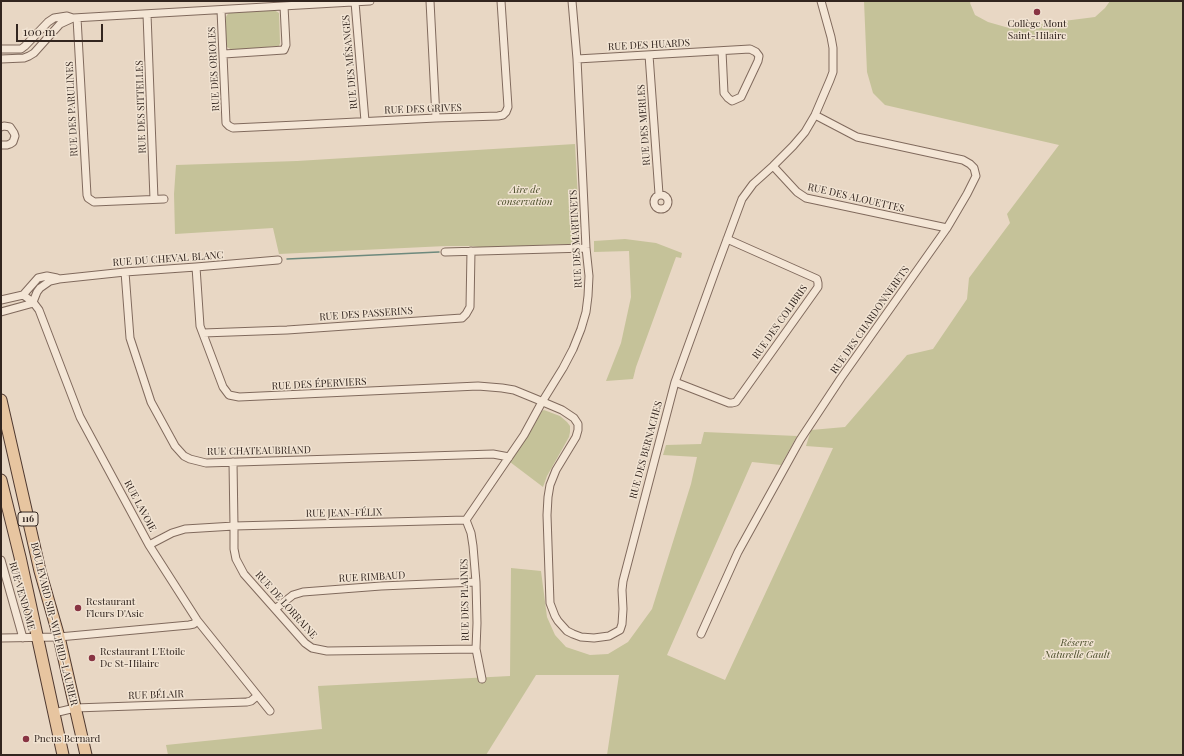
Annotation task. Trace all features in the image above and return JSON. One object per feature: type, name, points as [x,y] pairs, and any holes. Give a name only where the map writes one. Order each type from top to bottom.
[{"type":"main road","name":"BOULEVARD SIR-WILFRID-LAURIER","points":[[1,400],[40,571],[59,636],[86,755]]},
{"type":"main road","name":"BOULEVARD SIR-WILFRID-LAURIER","points":[[1,482],[20,556],[63,755]]},
{"type":"street","points":[[1,49],[21,48],[25,46],[48,22],[54,18],[67,16],[75,18],[370,1]]},
{"type":"street","points":[[430,1],[436,118]]},
{"type":"street","name":"RUE DES GRIVES","points":[[229,126],[233,128],[289,126],[503,115],[508,107],[501,1]]},
{"type":"street","name":"RUE DES MARTINETS","points":[[509,457],[524,435],[573,349],[581,329],[588,296],[589,276],[586,248],[577,59],[572,1]]},
{"type":"street","name":"RUE DES BERNACHES","points":[[542,402],[562,410],[574,418],[578,424],[576,437],[556,470],[548,497],[550,603],[558,621],[573,634],[581,637],[594,638],[609,636],[620,630],[624,617],[622,590],[623,581],[675,382],[742,199],[753,184],[802,137],[815,115],[833,72],[831,36],[821,1]]},
{"type":"street","name":"RUE DES MÉSANGES","points":[[355,2],[365,122]]},
{"type":"street","points":[[224,54],[284,50],[286,45],[284,6]]},
{"type":"street","name":"RUE DES ORIOLES","points":[[221,10],[226,123],[229,126]]},
{"type":"street","name":"RUE DES SITTELLES","points":[[147,14],[154,199]]},
{"type":"street","points":[[1,59],[29,56],[34,53],[60,24],[75,18]]},
{"type":"street","name":"RUE DES PARULINES","points":[[75,18],[88,198],[94,202],[154,199]]},
{"type":"street","points":[[12,49],[12,58]]},
{"type":"street","name":"RUE DES HUARDS","points":[[577,59],[750,49],[756,52],[759,56],[758,62],[741,97],[732,101],[724,93],[722,51]]},
{"type":"street","name":"RUE DES MERLES","points":[[649,55],[659,194]]},
{"type":"street","name":"RUE DES CHARDONNERETS","points":[[701,634],[738,552],[800,440],[841,378],[946,228],[976,176],[974,168],[963,160],[857,137],[815,115]]},
{"type":"street","points":[[1,127],[7,126],[12,130],[15,136],[13,142],[7,146],[1,145]]},
{"type":"street","name":"RUE DES ALOUETTES","points":[[773,166],[797,192],[806,198],[946,228]]},
{"type":"street","points":[[154,199],[164,198]]},
{"type":"street","name":"RUE DES COLIBRIS","points":[[675,382],[729,403],[736,402],[818,287],[817,279],[727,239]]},
{"type":"street","points":[[445,252],[586,248]]},
{"type":"street","name":"RUE DES PASSERINS","points":[[203,333],[287,330],[462,318],[470,307],[471,251]]},
{"type":"street","name":"RUE DU CHEVAL BLANC","points":[[33,302],[40,288],[50,281],[59,279],[124,272],[196,268],[278,260]]},
{"type":"street","name":"RUE DES ÉPERVIERS","points":[[196,268],[200,326],[223,387],[228,395],[234,397],[478,386],[514,390],[542,402]]},
{"type":"street","name":"RUE CHATEAUBRIAND","points":[[124,272],[130,338],[151,402],[175,446],[184,456],[206,463],[493,454],[509,457]]},
{"type":"street","name":"RUE DU CHEVAL BLANC","points":[[23,295],[38,278],[47,276],[59,279]]},
{"type":"street","points":[[1,300],[23,295]]},
{"type":"street","name":"RUE LAVOIE","points":[[23,295],[33,302],[42,317],[80,417],[150,545],[197,620],[270,711]]},
{"type":"street","points":[[1,312],[26,306],[33,302]]},
{"type":"street","points":[[466,520],[509,457]]},
{"type":"street","name":"RUE DE LORRAINE","points":[[233,462],[234,549],[236,559],[244,574],[305,643],[312,648],[327,651],[476,649]]},
{"type":"street","name":"RUE JEAN-FÉLIX","points":[[150,545],[172,533],[185,529],[234,526],[466,520]]},
{"type":"street","name":"RUE DES PLAINES","points":[[466,520],[474,546],[477,623],[476,649],[482,679]]},
{"type":"street","name":"RUE VENDÔME","points":[[1,560],[23,638]]},
{"type":"street","name":"RUE RIMBAUD","points":[[275,609],[293,595],[304,592],[381,586],[476,582]]},
{"type":"street","points":[[1,638],[38,638],[189,625],[194,624],[197,620]]},
{"type":"street","name":"RUE BÉLAIR","points":[[54,713],[76,708],[247,702],[251,701],[257,696]]},
{"type":"green space","name":"Réserve Naturelle Gault","points":[[864,1],[971,1],[970,3],[975,15],[988,22],[1009,28],[1095,17],[1110,1],[1183,1],[1183,755],[607,755],[619,675],[536,675],[486,755],[168,755],[166,745],[322,729],[318,686],[510,676],[511,568],[541,571],[547,617],[555,635],[566,647],[590,655],[608,654],[628,642],[652,609],[691,484],[697,457],[663,455],[666,445],[701,444],[704,432],[797,436],[781,465],[752,462],[667,655],[725,680],[833,448],[806,446],[811,430],[845,427],[907,355],[933,349],[967,299],[969,278],[1010,223],[1007,214],[1059,145],[885,105],[873,93],[867,72]]},
{"type":"green space","points":[[274,10],[279,13],[279,46],[232,50],[227,47],[226,17],[229,13]]},
{"type":"green space","name":"Aire de conservation","points":[[575,144],[580,237],[574,244],[488,248],[446,246],[279,254],[273,228],[175,234],[174,194],[176,165],[297,161]]},
{"type":"green space","points":[[625,239],[656,243],[682,253],[681,258],[676,257],[633,379],[606,381],[621,343],[631,297],[629,251],[594,252],[594,241]]},
{"type":"green space","points":[[544,410],[560,416],[570,426],[570,432],[569,437],[547,476],[543,487],[510,462]]},
{"type":"waterway","points":[[287,259],[439,252]]},
{"type":"place","name":"Collège Mont Saint-Hilaire","points":[[1037,12]]},
{"type":"place","name":"Restaurant Fleurs D'Asie","points":[[78,608]]},
{"type":"place","name":"Restaurant L'Etoile De St-Hilaire","points":[[92,658]]},
{"type":"place","name":"Pneus Bernard","points":[[26,739]]}]
